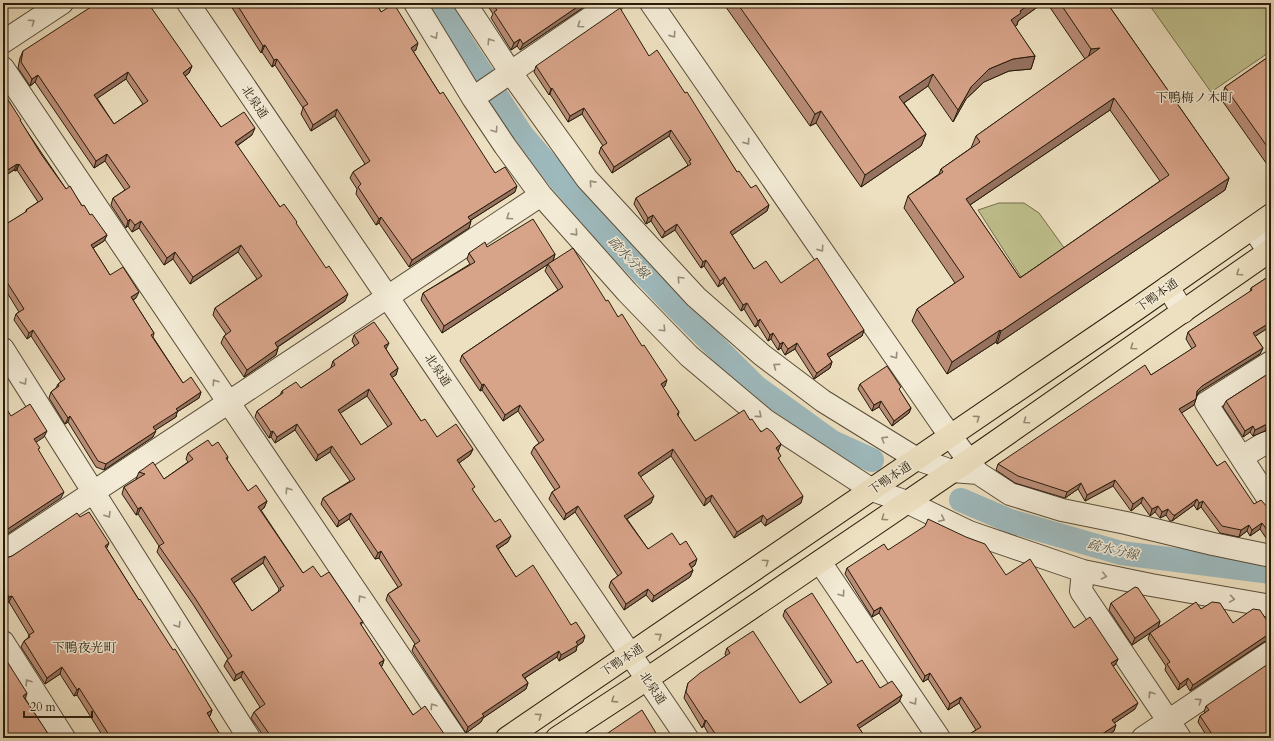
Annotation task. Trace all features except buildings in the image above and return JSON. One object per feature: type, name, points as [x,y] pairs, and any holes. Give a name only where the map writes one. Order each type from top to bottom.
[{"type":"main road","name":"下鴨本通","points":[[507,738],[1168,288],[1271,215]]},
{"type":"main road","points":[[557,738],[647,679],[907,502],[966,468],[1183,312],[1270,252]]},
{"type":"street","points":[[3,42],[62,3]]},
{"type":"street","name":"北泉通","points":[[188,3],[687,738]]},
{"type":"street","points":[[415,3],[473,98],[505,146],[541,195],[627,292],[689,356],[765,420],[872,490],[907,502],[969,532],[1083,571],[1151,586],[1271,606]]},
{"type":"street","points":[[465,3],[511,73],[587,179],[696,297],[762,355],[823,401],[917,459],[966,468],[1010,494],[1054,508],[1271,556]]},
{"type":"street","points":[[473,98],[612,3]]},
{"type":"street","points":[[651,3],[950,436],[966,468]]},
{"type":"street","points":[[3,68],[455,738]]},
{"type":"street","points":[[3,552],[541,195]]},
{"type":"street","points":[[1253,228],[1270,252]]},
{"type":"street","points":[[1168,288],[1183,312]]},
{"type":"street","points":[[3,349],[249,738]]},
{"type":"street","points":[[1271,362],[1206,403],[1271,503]]},
{"type":"street","points":[[1242,457],[1265,443]]},
{"type":"street","points":[[820,562],[939,738]]},
{"type":"street","points":[[1083,571],[1081,591],[1174,729]]},
{"type":"street","points":[[3,642],[64,738]]},
{"type":"street","points":[[1143,738],[1174,729],[1271,652]]},
{"type":"green space","points":[[1148,3],[1271,3],[1271,51],[1211,92]]},
{"type":"green space","points":[[999,203],[1024,203],[1039,213],[1065,249],[1021,277],[978,210]]},
{"type":"waterway","name":"疏水分線","points":[[438,3],[463,45],[522,135],[610,238],[756,387],[832,442],[872,460]]},
{"type":"waterway","name":"疏水分線","points":[[961,500],[1010,521],[1121,553],[1271,572]]},
{"type":"district","name":"下鴨梅ノ木町","points":[[1194,97]]},
{"type":"district","name":"下鴨夜光町","points":[[84,647]]}]
